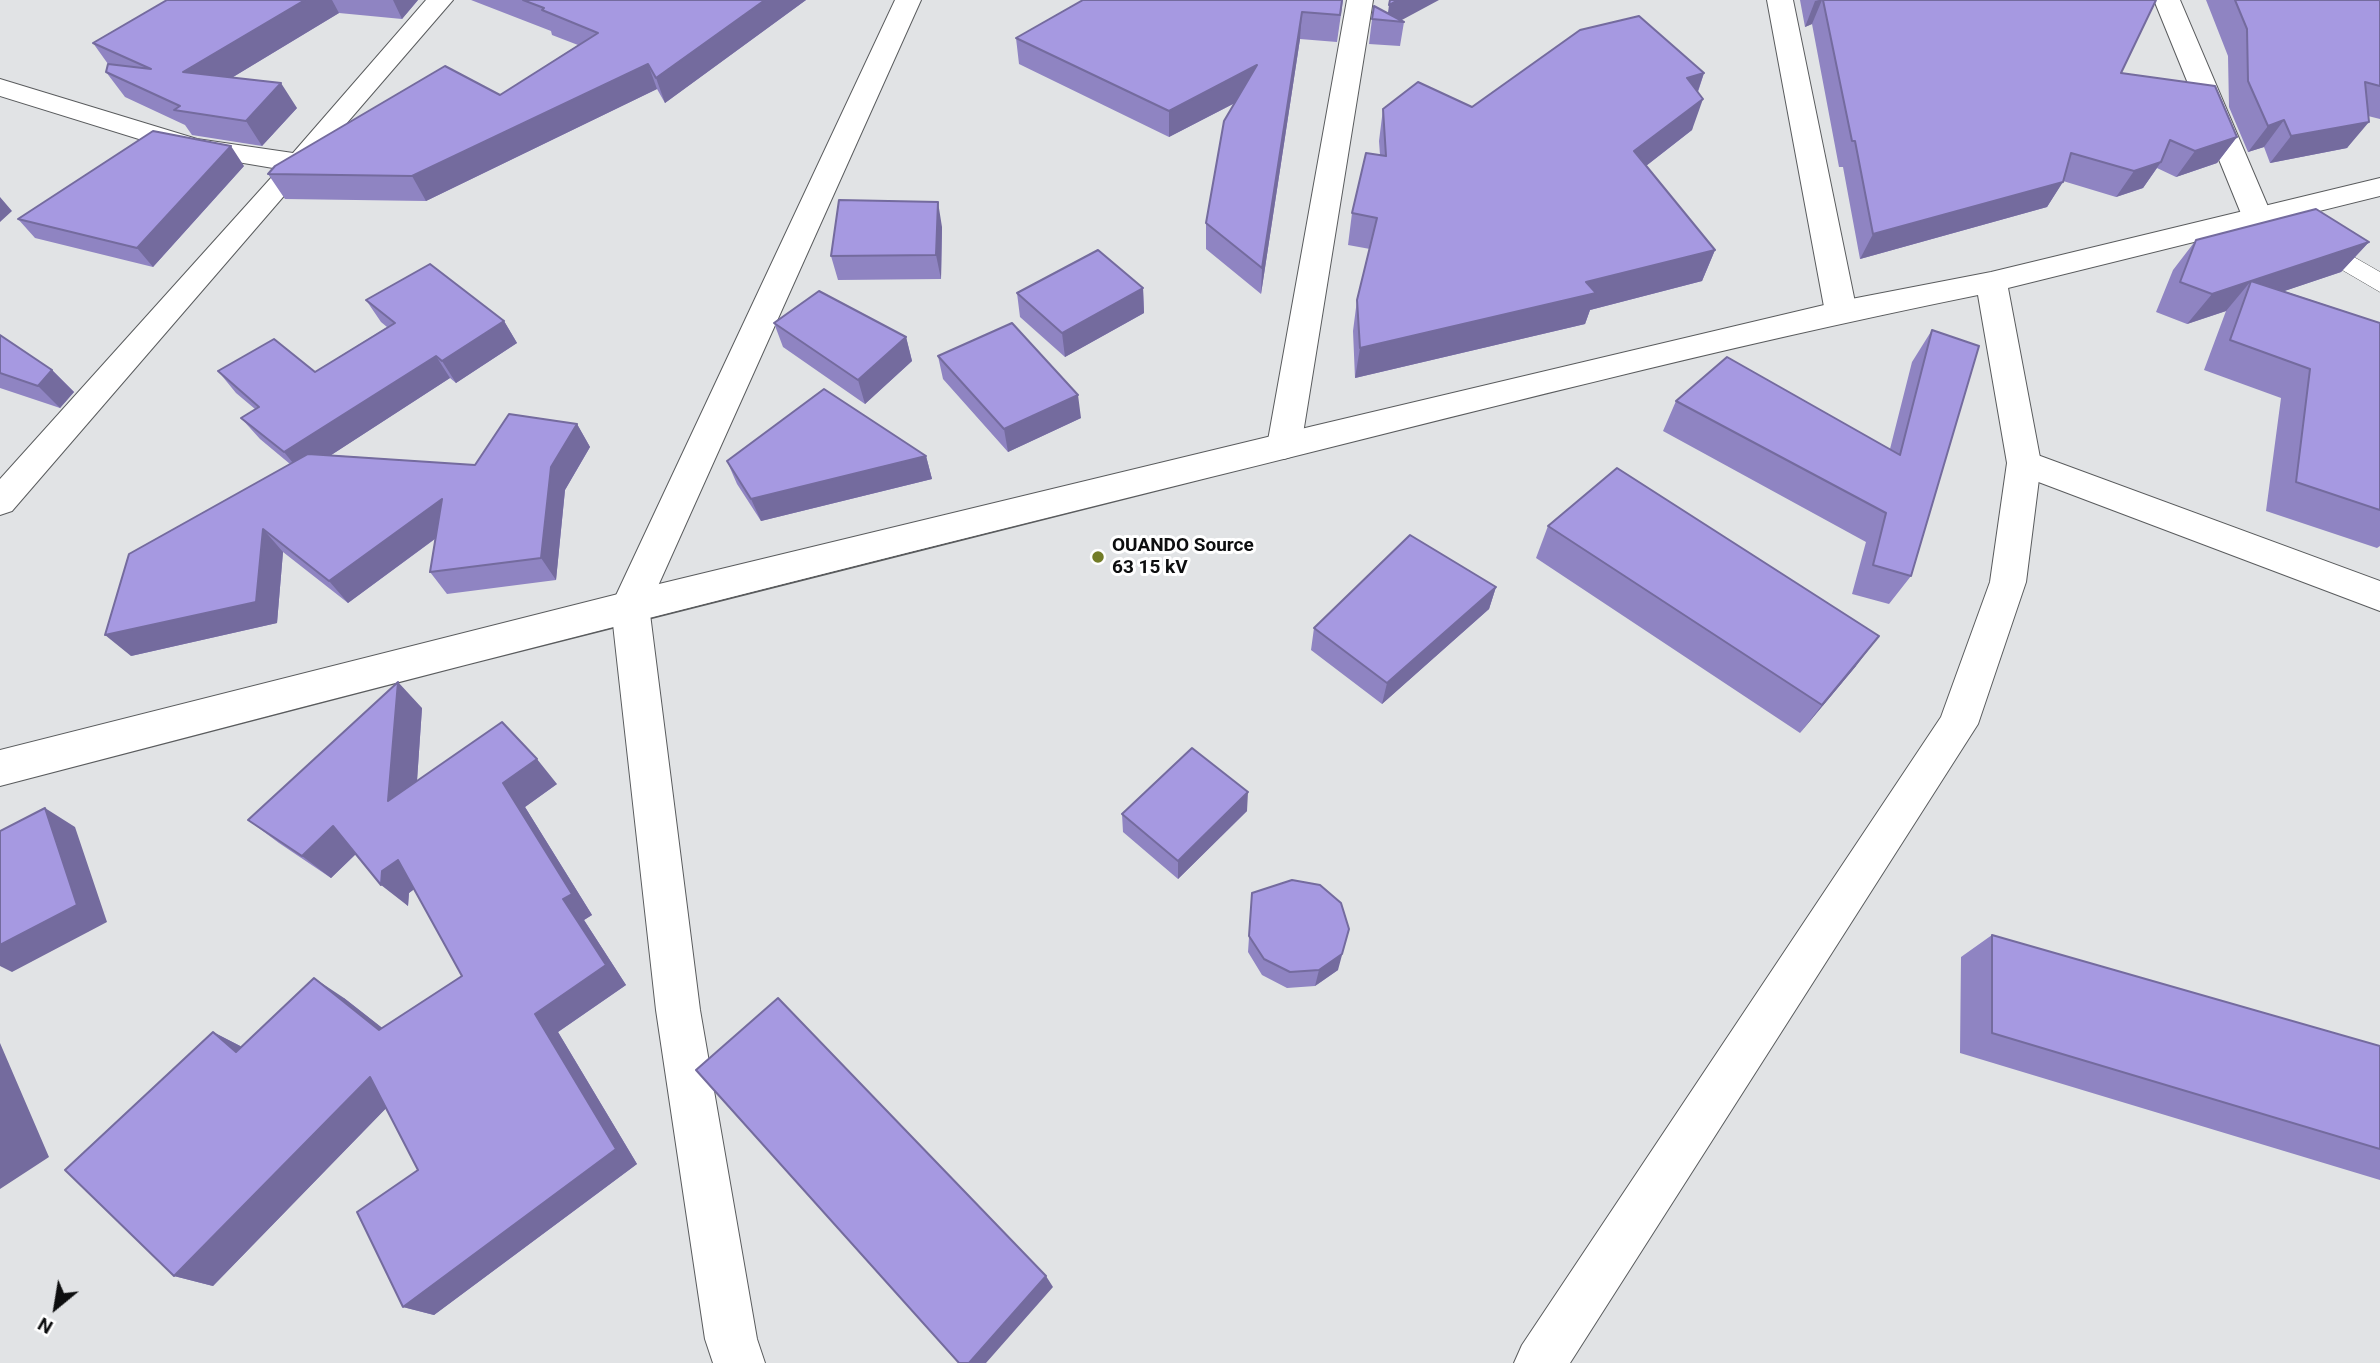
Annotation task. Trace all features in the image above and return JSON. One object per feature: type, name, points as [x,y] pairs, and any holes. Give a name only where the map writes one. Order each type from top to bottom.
[{"type":"street","points":[[0,502],[300,163],[440,0]]},
{"type":"street","points":[[739,1363],[731,1339],[678,1010],[630,606],[908,0]]},
{"type":"street","points":[[1284,446],[1360,0]]},
{"type":"street","points":[[1780,0],[1840,312]]},
{"type":"street","points":[[2167,0],[2269,213]]},
{"type":"street","points":[[0,87],[194,147],[300,163]]},
{"type":"street","points":[[0,768],[630,606],[1284,446],[1840,312],[1991,282],[2380,187]]},
{"type":"street","points":[[1540,1363],[1958,724],[2008,582],[2024,463],[1991,282]]},
{"type":"street","points":[[2024,463],[2380,596]]},
{"type":"lane","points":[[2269,213],[2380,283]]},
{"type":"building","points":[[167,0],[305,0],[183,72],[281,83],[246,121],[174,110],[180,106],[106,72],[108,64],[151,69],[93,43]]},
{"type":"building","points":[[523,0],[765,0],[656,78],[648,64],[412,176],[268,174],[275,166],[445,66],[500,95],[598,33]]},
{"type":"building","points":[[1083,0],[1342,0],[1340,15],[1302,12],[1262,268],[1206,223],[1224,121],[1257,65],[1169,111],[1016,38]]},
{"type":"building","points":[[1823,0],[2156,0],[2121,73],[2215,86],[2237,137],[2195,151],[2170,140],[2161,162],[2134,171],[2071,153],[2063,182],[1873,234]]},
{"type":"building","points":[[2235,0],[2380,0],[2380,86],[2365,82],[2369,122],[2291,136],[2284,120],[2268,126],[2248,81],[2247,29]]},
{"type":"building","points":[[1374,6],[1404,22],[1372,19]]},
{"type":"building","points":[[1639,16],[1704,73],[1687,78],[1703,99],[1634,151],[1715,250],[1586,282],[1596,293],[1360,348],[1357,300],[1377,218],[1352,213],[1366,153],[1386,156],[1383,109],[1418,82],[1472,107],[1580,30]]},
{"type":"building","points":[[153,131],[231,146],[137,248],[18,219]]},
{"type":"building","points":[[839,200],[938,202],[936,255],[831,256]]},
{"type":"building","points":[[2316,209],[2369,242],[2212,294],[2180,282],[2196,240]]},
{"type":"building","points":[[1098,250],[1143,288],[1062,333],[1017,293]]},
{"type":"building","points":[[430,264],[504,321],[442,361],[436,356],[284,452],[241,418],[259,407],[218,371],[274,339],[315,372],[395,323],[366,300]]},
{"type":"building","points":[[2251,281],[2380,323],[2380,510],[2296,482],[2310,369],[2230,340]]},
{"type":"building","points":[[819,291],[906,337],[858,380],[774,323]]},
{"type":"building","points":[[1012,323],[1078,395],[1004,429],[938,356]]},
{"type":"building","points":[[1932,330],[1979,346],[1911,576],[1873,565],[1886,513],[1676,401],[1727,357],[1900,455]]},
{"type":"building","points":[[0,335],[52,370],[38,386],[0,373]]},
{"type":"building","points":[[824,389],[926,456],[751,499],[727,461]]},
{"type":"building","points":[[509,414],[577,424],[551,467],[541,558],[430,572],[442,499],[329,581],[263,529],[256,602],[105,635],[129,554],[308,454],[475,465]]},
{"type":"building","points":[[1617,468],[1879,636],[1822,705],[1548,526]]},
{"type":"building","points":[[1410,535],[1496,587],[1387,683],[1314,628]]},
{"type":"building","points":[[398,682],[388,801],[502,722],[537,759],[503,783],[572,894],[563,899],[606,965],[535,1014],[616,1149],[403,1307],[357,1212],[418,1170],[370,1077],[174,1276],[65,1170],[213,1032],[236,1052],[314,978],[379,1030],[462,976],[398,860],[382,871],[381,885],[333,826],[302,856],[248,820]]},
{"type":"building","points":[[1192,748],[1248,792],[1178,861],[1122,814]]},
{"type":"building","points":[[45,808],[77,905],[0,945],[0,831]]},
{"type":"building","points":[[1292,880],[1320,885],[1341,903],[1349,929],[1342,954],[1319,970],[1290,972],[1264,959],[1249,936],[1252,893]]},
{"type":"building","points":[[1992,935],[2380,1046],[2380,1149],[1992,1033]]},
{"type":"building","points":[[778,998],[1046,1276],[969,1363],[959,1363],[696,1070]]},
{"type":"place","name":"OUANDO Source 63 15 kV","points":[[1098,557]]}]
